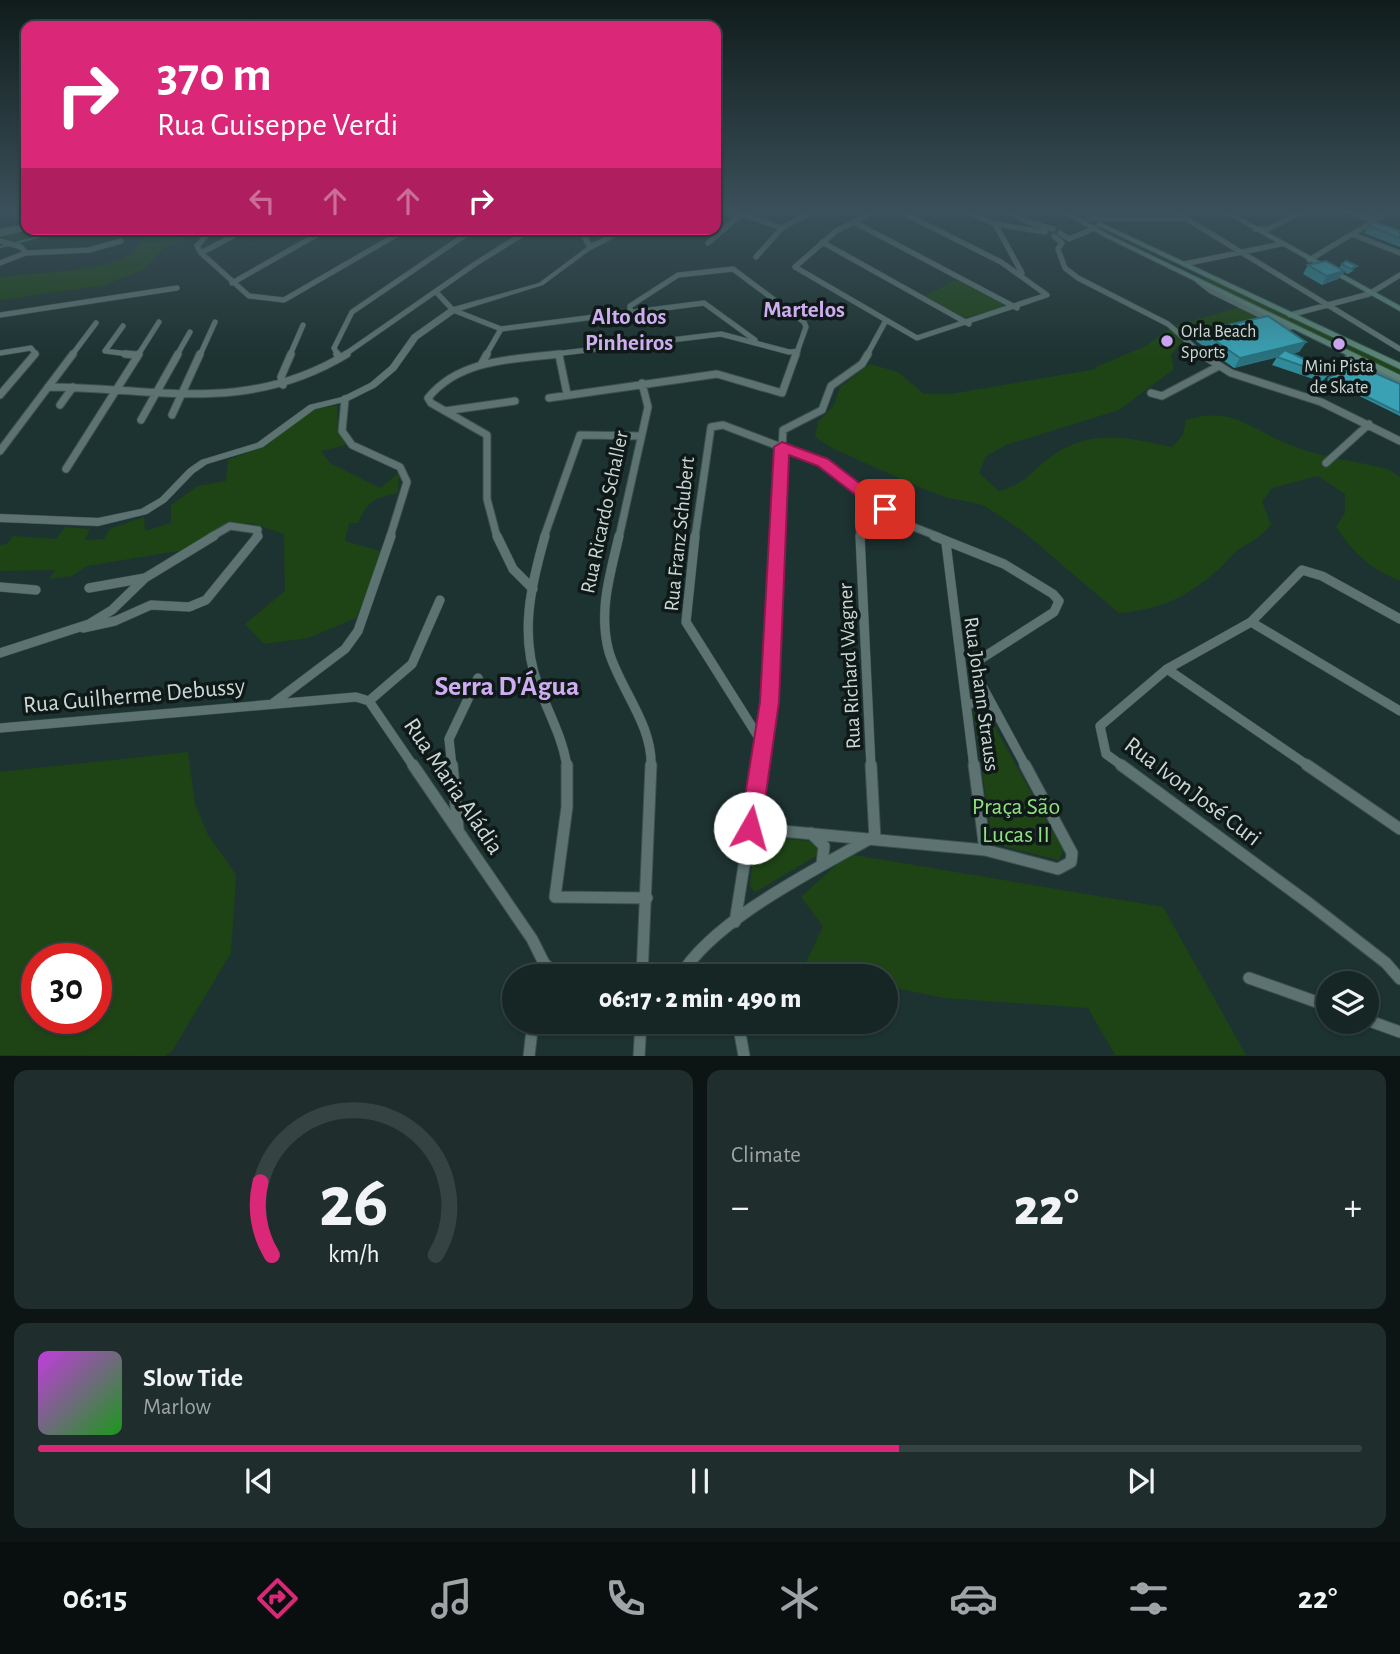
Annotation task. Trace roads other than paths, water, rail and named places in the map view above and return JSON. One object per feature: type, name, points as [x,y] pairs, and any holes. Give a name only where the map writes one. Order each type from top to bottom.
[{"type":"main road","points":[[1153,259],[1400,380]]},
{"type":"main road","points":[[1156,259],[1171,266],[1184,264]]},
{"type":"main road","points":[[1174,259],[1400,366]]},
{"type":"main road","points":[[1314,259],[1369,294],[1400,309]]},
{"type":"main road","points":[[1198,281],[1199,275],[1207,275]]},
{"type":"street","points":[[207,259],[248,296],[260,299],[294,297],[356,259]]},
{"type":"street","points":[[232,283],[274,259]]},
{"type":"street","points":[[339,357],[334,348],[352,312],[429,259]]},
{"type":"street","points":[[48,387],[181,393],[255,391],[283,385],[339,357],[483,259]]},
{"type":"street","points":[[0,518],[98,522],[136,515],[158,504],[204,462],[260,445],[316,404],[345,399],[385,375],[415,337],[453,310],[541,284],[575,259]]},
{"type":"street","points":[[803,259],[795,267],[917,338],[969,324],[1047,295],[1024,276],[992,259]]},
{"type":"street","points":[[853,259],[969,324]]},
{"type":"street","points":[[925,259],[1017,308]]},
{"type":"street","points":[[1015,259],[1024,276]]},
{"type":"street","points":[[1060,259],[1077,278],[1168,324],[1219,366],[1321,402],[1400,440]]},
{"type":"street","points":[[1184,264],[1204,259]]},
{"type":"street","points":[[1252,259],[1400,349]]},
{"type":"street","points":[[548,398],[717,374],[779,394],[784,391],[798,351],[804,322],[733,269],[673,277],[630,306],[630,310]]},
{"type":"street","points":[[1290,315],[1369,294],[1399,277]]},
{"type":"street","points":[[0,315],[177,288]]},
{"type":"street","points":[[437,293],[453,310],[501,328],[704,303],[738,327],[746,337]]},
{"type":"street","points":[[66,469],[159,322]]},
{"type":"street","points":[[172,415],[215,322]]},
{"type":"street","points":[[735,922],[761,741],[770,702],[783,430],[822,410],[831,386],[862,364],[886,322]]},
{"type":"street","points":[[0,451],[96,323]]},
{"type":"street","points":[[123,326],[104,351],[136,355]]},
{"type":"street","points":[[283,385],[281,377],[303,326]]},
{"type":"street","points":[[721,334],[738,327]]},
{"type":"street","points":[[482,363],[501,328]]},
{"type":"street","points":[[141,420],[190,332]]},
{"type":"street","points":[[533,589],[513,569],[497,533],[485,482],[489,441],[487,435],[431,402],[428,398],[430,393],[439,384],[482,363],[721,334],[746,337],[762,345],[798,351]]},
{"type":"street","points":[[0,353],[31,348],[35,354],[0,395]]},
{"type":"street","points":[[559,355],[566,394]]},
{"type":"street","points":[[1348,358],[1400,380]]},
{"type":"street","points":[[1151,393],[1161,396],[1219,366]]},
{"type":"street","name":"Rua Ricardo Schaller","points":[[642,383],[648,407],[603,607],[605,636],[611,659],[648,733],[652,749],[643,964]]},
{"type":"street","points":[[60,405],[73,387]]},
{"type":"street","points":[[272,704],[345,649],[358,631],[405,494],[407,482],[400,467],[352,445],[342,431],[345,399]]},
{"type":"street","points":[[445,411],[514,401]]},
{"type":"street","points":[[1326,463],[1369,424]]},
{"type":"street","name":"Rua Franz Schubert","points":[[761,741],[693,636],[685,612],[711,427],[723,425],[782,447]]},
{"type":"street","points":[[641,436],[587,433],[580,435],[564,476],[533,589],[527,642],[533,674],[568,762],[555,897],[646,898]]},
{"type":"street","points":[[782,447],[823,463],[901,522],[946,543],[1004,564],[1053,594],[1059,601],[1054,612],[976,662],[960,658]]},
{"type":"street","name":"Rua Richard Wagner","points":[[867,495],[861,501],[859,511],[873,838]]},
{"type":"street","points":[[0,653],[115,621],[151,605],[189,607],[206,600],[258,532],[245,526],[230,526],[145,578],[112,610],[83,628]]},
{"type":"street","name":"Rua Johann Strauss","points":[[946,543],[985,850]]},
{"type":"street","name":"Rua Ivon José Curi","points":[[1400,619],[1322,576],[1302,570],[1251,622],[1167,669],[1140,689],[1100,726],[1106,754],[1321,912],[1386,963],[1400,979]]},
{"type":"street","points":[[89,587],[145,578]]},
{"type":"street","points":[[0,587],[36,590]]},
{"type":"street","points":[[272,704],[356,697],[369,701],[412,664],[440,600]]},
{"type":"street","points":[[1251,622],[1400,711]]},
{"type":"street","points":[[750,828],[806,831],[985,850],[1058,869],[1071,862],[1072,853],[975,673],[976,662]]},
{"type":"street","points":[[1167,669],[1400,830]]},
{"type":"street","points":[[458,829],[449,739],[478,678]]},
{"type":"street","name":"Rua Maria Aládia","points":[[369,701],[458,829],[544,963]]},
{"type":"street","points":[[966,704],[989,702]]},
{"type":"street","name":"Rua Guilherme Debussy","points":[[0,728],[272,704]]},
{"type":"street","points":[[806,831],[816,835],[826,848],[827,857],[821,867]]},
{"type":"street","points":[[687,964],[706,944],[735,922],[821,867],[873,838]]},
{"type":"street","points":[[1249,978],[1316,1002]]},
{"type":"street","points":[[1379,1024],[1400,1032]]},
{"type":"street","points":[[529,1055],[532,1034]]},
{"type":"street","points":[[639,1055],[640,1034]]},
{"type":"street","points":[[740,1034],[744,1055]]},
{"type":"place","name":"Orla Beach Sports","points":[[1167,341]]},
{"type":"place","name":"Mini Pista de Skate","points":[[1339,344]]},
{"type":"district","name":"Martelos","points":[[804,309]]},
{"type":"district","name":"Alto dos Pinheiros","points":[[629,329]]},
{"type":"district","name":"Serra D'Água","points":[[507,685]]},
{"type":"park label","name":"Praça São Lucas II","points":[[1016,820]]}]
